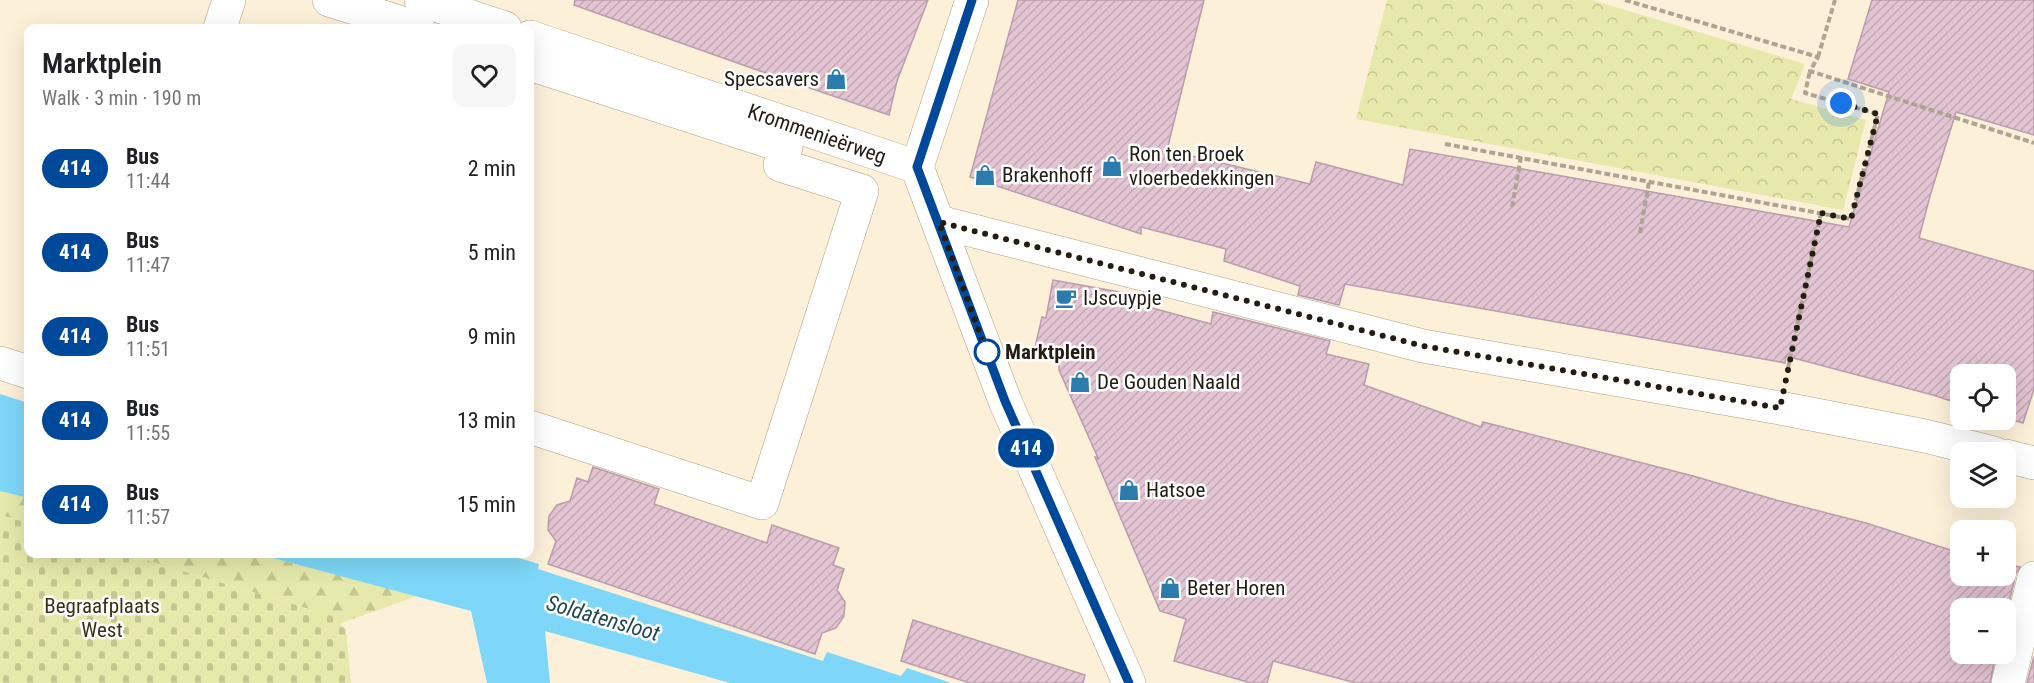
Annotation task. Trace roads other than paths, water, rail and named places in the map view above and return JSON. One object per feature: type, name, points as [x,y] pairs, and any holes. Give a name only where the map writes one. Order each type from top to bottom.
[{"type":"street","points":[[220,24],[229,0]]},
{"type":"street","points":[[242,24],[250,0]]},
{"type":"street","points":[[329,0],[405,24]]},
{"type":"street","points":[[421,0],[493,24]]},
{"type":"street","points":[[972,0],[917,167],[1005,401],[1129,683]]},
{"type":"street","name":"Krommenieërweg","points":[[534,38],[917,167]]},
{"type":"street","points":[[534,65],[786,147],[780,165],[862,191],[762,503],[534,429]]},
{"type":"street","points":[[939,222],[1423,346],[1780,408],[1950,442]]},
{"type":"street","points":[[0,363],[24,371]]},
{"type":"street","points":[[2016,458],[2034,463]]},
{"type":"street","points":[[2008,683],[2034,578]]},
{"type":"water","points":[[0,394],[24,402],[24,497],[0,491]]},
{"type":"water","name":"Soldatensloot","points":[[273,558],[519,558],[539,564],[538,569],[823,661],[827,652],[901,676],[907,668],[951,683],[730,683],[545,631],[550,683],[487,683],[471,611]]},
{"type":"place","name":"Specsavers","points":[[836,79]]},
{"type":"place","name":"Ron ten Broek vloerbedekkingen","points":[[1112,166]]},
{"type":"place","name":"Brakenhoff","points":[[985,175]]},
{"type":"place","name":"IJscuypje","points":[[1066,298]]},
{"type":"place","name":"Marktplein","points":[[987,352]]},
{"type":"place","name":"De Gouden Naald","points":[[1080,382]]},
{"type":"place","name":"Hatsoe","points":[[1129,490]]},
{"type":"place","name":"Beter Horen","points":[[1170,588]]},
{"type":"park label","name":"Begraafplaats West","points":[[102,618]]}]
